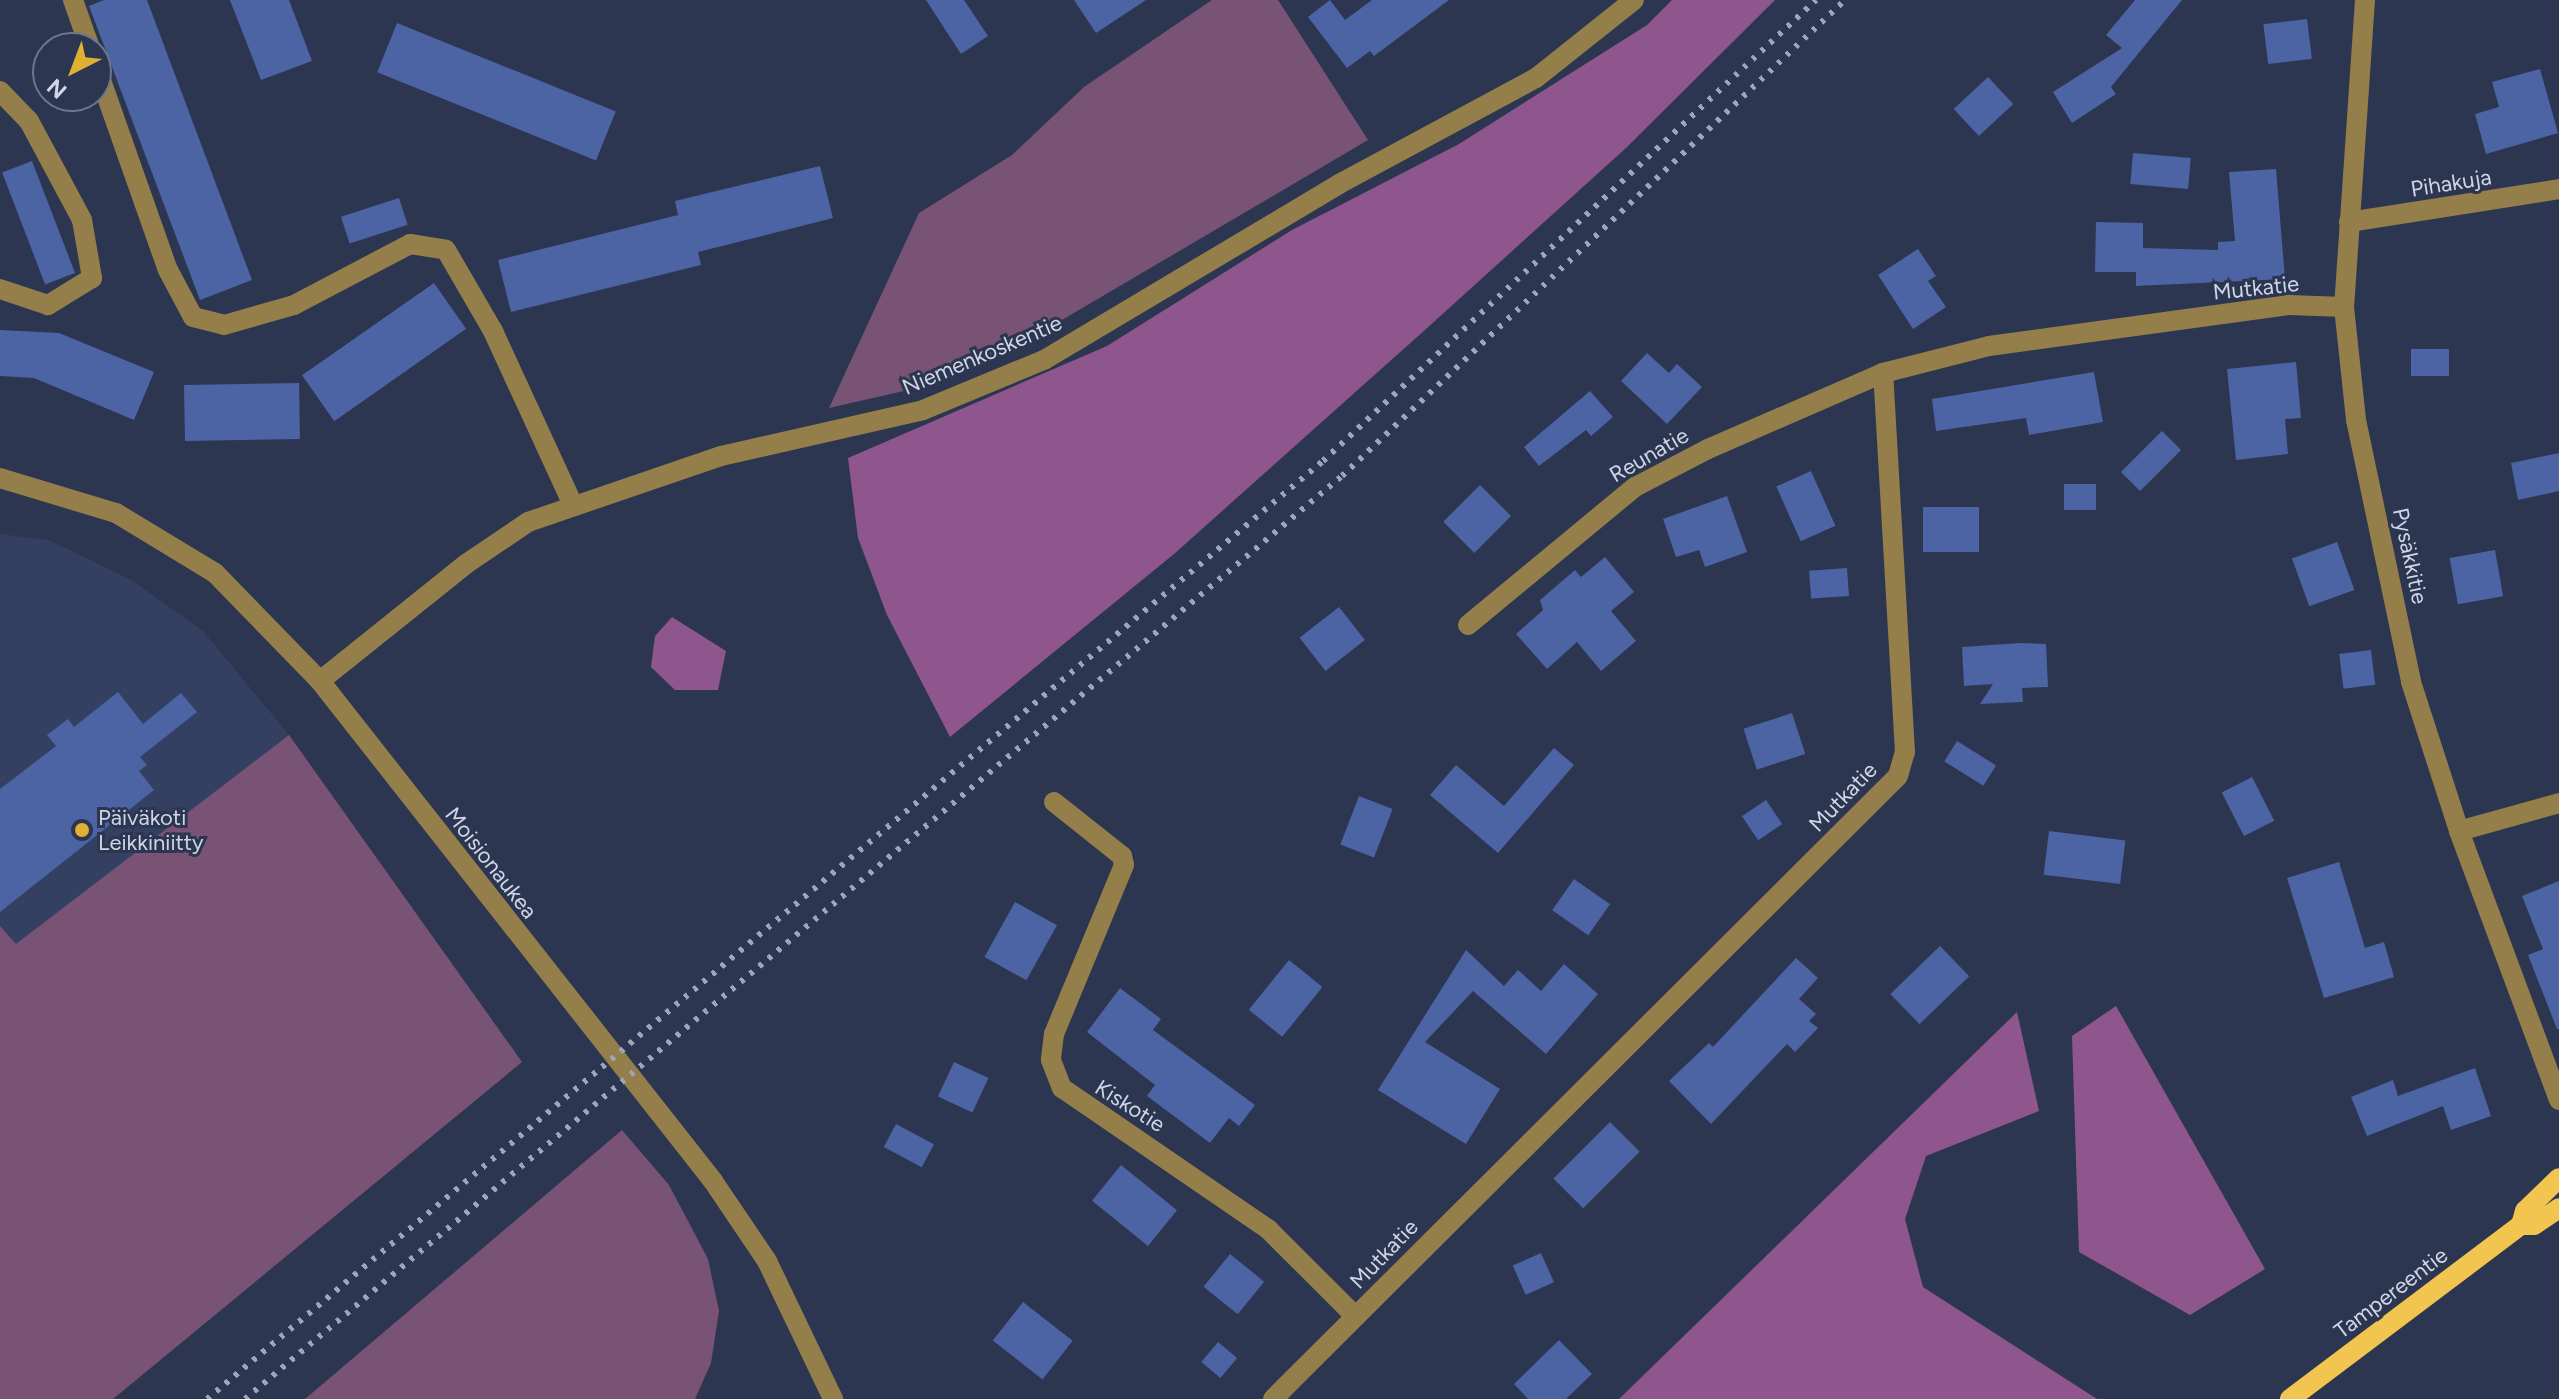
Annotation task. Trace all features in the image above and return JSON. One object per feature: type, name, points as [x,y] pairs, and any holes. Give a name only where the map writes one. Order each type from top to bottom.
[{"type":"main road","name":"Tampereentie","points":[[2521,1225],[2525,1211],[2559,1178]]},
{"type":"main road","name":"Tampereentie","points":[[2290,1399],[2521,1225],[2534,1225],[2559,1208]]},
{"type":"street","points":[[73,0],[84,32]]},
{"type":"street","name":"Niemenkoskentie","points":[[320,681],[466,564],[528,522],[572,503],[721,456],[923,410],[1044,360],[1339,184],[1536,78],[1634,0]]},
{"type":"street","name":"Pysäkkitie","points":[[2365,0],[2344,307],[2356,420],[2411,682],[2459,831],[2559,1100]]},
{"type":"street","points":[[0,91],[29,121],[82,220],[92,278],[48,305],[0,289]]},
{"type":"street","points":[[112,111],[168,270],[193,317],[224,325],[294,305],[410,244],[446,250],[493,331],[572,503]]},
{"type":"street","name":"Pihakuja","points":[[2349,222],[2559,189]]},
{"type":"street","name":"Mutkatie","points":[[1273,1399],[1622,1045],[1898,776],[1905,752],[1883,373],[1989,346],[2289,305],[2344,307]]},
{"type":"street","name":"Reunatie","points":[[1468,625],[1635,487],[1708,449],[1883,373]]},
{"type":"street","name":"Moisionaukea","points":[[0,478],[116,513],[215,573],[320,681],[713,1181],[767,1261],[833,1399]]},
{"type":"street","name":"Kiskotie","points":[[1054,802],[1122,856],[1124,865],[1054,1034],[1051,1060],[1062,1088],[1268,1229],[1356,1317]]},
{"type":"street","points":[[2459,831],[2559,803]]},
{"type":"shaded area","points":[[1212,0],[1278,0],[1368,140],[989,363],[908,390],[829,408],[919,213],[1012,155],[1084,87]]},
{"type":"shaded area","points":[[1672,0],[1775,0],[1626,148],[1426,329],[1174,554],[950,737],[887,615],[858,538],[848,458],[1107,346],[1292,230],[1459,144],[1647,25]]},
{"type":"shaded area","name":"Päiväkoti Leikkiniitty","points":[[0,534],[49,540],[133,581],[203,631],[289,735],[16,945],[0,926]]},
{"type":"shaded area","points":[[672,617],[726,651],[718,690],[675,690],[651,667],[655,636]]},
{"type":"shaded area","points":[[289,735],[522,1062],[113,1399],[0,1399],[0,926],[16,944]]},
{"type":"shaded area","points":[[2116,1006],[2265,1269],[2190,1315],[2079,1252],[2072,1036]]},
{"type":"shaded area","points":[[2017,1012],[2039,1111],[1926,1156],[1905,1219],[1923,1287],[2097,1399],[1619,1399]]},
{"type":"shaded area","points":[[622,1130],[669,1185],[708,1259],[719,1311],[711,1363],[695,1399],[305,1399]]},
{"type":"building","points":[[104,0],[147,0],[252,280],[200,300],[112,67],[112,32],[99,32],[89,6]]},
{"type":"building","points":[[230,0],[289,0],[312,61],[261,80]]},
{"type":"building","points":[[926,0],[964,0],[988,36],[961,54]]},
{"type":"building","points":[[1074,0],[1146,0],[1096,33]]},
{"type":"building","points":[[1330,0],[1345,20],[1372,0],[1449,0],[1374,56],[1370,51],[1347,68],[1308,17]]},
{"type":"building","points":[[2135,0],[2182,0],[2111,87],[2116,94],[2072,123],[2053,92],[2122,48],[2106,35]]},
{"type":"building","points":[[2307,19],[2312,59],[2268,64],[2263,24]]},
{"type":"building","points":[[397,23],[616,111],[596,161],[377,72]]},
{"type":"building","points":[[2540,69],[2558,133],[2486,154],[2475,114],[2499,107],[2492,82]]},
{"type":"building","points":[[1988,77],[2013,104],[1979,136],[1954,109]]},
{"type":"building","points":[[2133,153],[2191,158],[2188,189],[2130,184]]},
{"type":"building","points":[[32,161],[75,273],[45,284],[2,172]]},
{"type":"building","points":[[820,166],[833,218],[698,252],[701,265],[511,312],[498,260],[678,215],[675,201]]},
{"type":"building","points":[[2276,169],[2285,279],[2136,286],[2136,272],[2095,272],[2096,222],[2143,223],[2143,248],[2218,250],[2218,242],[2235,241],[2229,172]]},
{"type":"building","points":[[399,198],[408,225],[350,243],[341,217]]},
{"type":"building","points":[[1918,249],[1936,276],[1928,281],[1946,307],[1913,329],[1878,275]]},
{"type":"building","points":[[434,283],[466,329],[334,421],[302,375]]},
{"type":"building","points":[[0,330],[59,333],[154,372],[134,420],[34,378],[0,376]]},
{"type":"building","points":[[2411,349],[2449,349],[2449,376],[2411,376]]},
{"type":"building","points":[[1647,353],[1669,373],[1677,364],[1702,387],[1667,424],[1621,381]]},
{"type":"building","points":[[2296,362],[2301,418],[2285,419],[2288,454],[2236,460],[2227,369]]},
{"type":"building","points":[[2094,372],[2103,422],[2029,435],[2026,418],[1936,431],[1932,399]]},
{"type":"building","points":[[299,383],[300,439],[185,441],[184,385]]},
{"type":"building","points":[[1590,391],[1613,417],[1591,436],[1586,430],[1539,466],[1524,447]]},
{"type":"building","points":[[2162,431],[2181,450],[2140,491],[2121,472]]},
{"type":"building","points":[[2559,453],[2559,491],[2518,500],[2511,463]]},
{"type":"building","points":[[1811,471],[1835,526],[1801,541],[1776,486]]},
{"type":"building","points":[[2064,484],[2096,484],[2096,510],[2064,510]]},
{"type":"building","points":[[1480,485],[1511,516],[1474,553],[1443,522]]},
{"type":"building","points":[[1727,496],[1747,552],[1705,567],[1699,550],[1676,557],[1663,519]]},
{"type":"building","points":[[1923,507],[1979,507],[1979,552],[1923,552]]},
{"type":"building","points":[[2337,542],[2354,590],[2309,606],[2292,558]]},
{"type":"building","points":[[2495,550],[2503,596],[2458,604],[2450,558]]},
{"type":"building","points":[[1605,557],[1634,592],[1611,611],[1636,641],[1601,671],[1577,642],[1547,669],[1516,634],[1543,610],[1540,600],[1575,570],[1581,577]]},
{"type":"building","points":[[1847,568],[1849,596],[1811,599],[1809,571]]},
{"type":"building","points":[[1339,607],[1365,640],[1325,671],[1300,638]]},
{"type":"building","points":[[2046,644],[2048,687],[2022,688],[2023,702],[1980,704],[1993,684],[1964,686],[1962,647]]},
{"type":"building","points":[[2371,650],[2375,685],[2344,689],[2339,654]]},
{"type":"building","points":[[118,692],[143,724],[181,693],[197,712],[140,757],[147,765],[139,771],[154,790],[0,912],[0,789],[56,746],[47,735],[68,719],[74,727]]},
{"type":"building","points":[[1792,713],[1805,754],[1757,770],[1743,729]]},
{"type":"building","points":[[1957,741],[1996,765],[1983,786],[1944,761]]},
{"type":"building","points":[[1554,748],[1574,765],[1498,853],[1430,795],[1456,765],[1504,806]]},
{"type":"building","points":[[2252,777],[2274,821],[2244,836],[2222,792]]},
{"type":"building","points":[[1359,796],[1393,809],[1374,857],[1340,845]]},
{"type":"building","points":[[1766,800],[1782,824],[1758,840],[1742,816]]},
{"type":"building","points":[[2049,831],[2125,840],[2120,884],[2044,875]]},
{"type":"building","points":[[2339,862],[2365,948],[2384,942],[2394,977],[2324,998],[2287,878]]},
{"type":"building","points":[[1574,879],[1610,904],[1588,935],[1552,910]]},
{"type":"building","points":[[2559,881],[2557,1029],[2528,955],[2543,949],[2522,896]]},
{"type":"building","points":[[1015,902],[1057,925],[1026,980],[984,957]]},
{"type":"building","points":[[1940,946],[1969,976],[1920,1024],[1890,994]]},
{"type":"building","points":[[1466,950],[1504,986],[1518,970],[1541,991],[1564,964],[1598,994],[1546,1054],[1473,991],[1425,1042],[1500,1089],[1466,1144],[1378,1090]]},
{"type":"building","points":[[1796,958],[1818,978],[1799,999],[1816,1014],[1809,1021],[1818,1028],[1795,1052],[1787,1044],[1711,1124],[1669,1081],[1709,1043],[1713,1047]]},
{"type":"building","points":[[1289,960],[1322,987],[1282,1037],[1249,1010]]},
{"type":"building","points":[[1120,988],[1161,1019],[1153,1030],[1255,1105],[1239,1126],[1229,1118],[1210,1143],[1147,1096],[1155,1085],[1087,1032]]},
{"type":"building","points":[[954,1062],[988,1078],[972,1112],[938,1096]]},
{"type":"building","points":[[2475,1068],[2491,1116],[2451,1130],[2443,1106],[2367,1136],[2351,1097],[2393,1080],[2398,1096]]},
{"type":"building","points":[[1610,1122],[1640,1152],[1583,1208],[1553,1179]]},
{"type":"building","points":[[896,1124],[934,1144],[922,1167],[884,1147]]},
{"type":"building","points":[[1121,1165],[1177,1210],[1148,1246],[1092,1201]]},
{"type":"building","points":[[1541,1253],[1554,1282],[1526,1295],[1513,1266]]},
{"type":"building","points":[[1230,1254],[1264,1282],[1238,1314],[1204,1287]]},
{"type":"building","points":[[1023,1302],[1073,1341],[1042,1379],[993,1341]]},
{"type":"building","points":[[1559,1340],[1592,1374],[1566,1399],[1528,1399],[1514,1384]]},
{"type":"building","points":[[1218,1342],[1237,1358],[1220,1378],[1201,1362]]},
{"type":"railway","points":[[207,1399],[1323,461],[1816,0]]},
{"type":"railway","points":[[245,1399],[1342,476],[1845,0]]},
{"type":"place","name":"Päiväkoti Leikkiniitty","points":[[82,830]]}]
